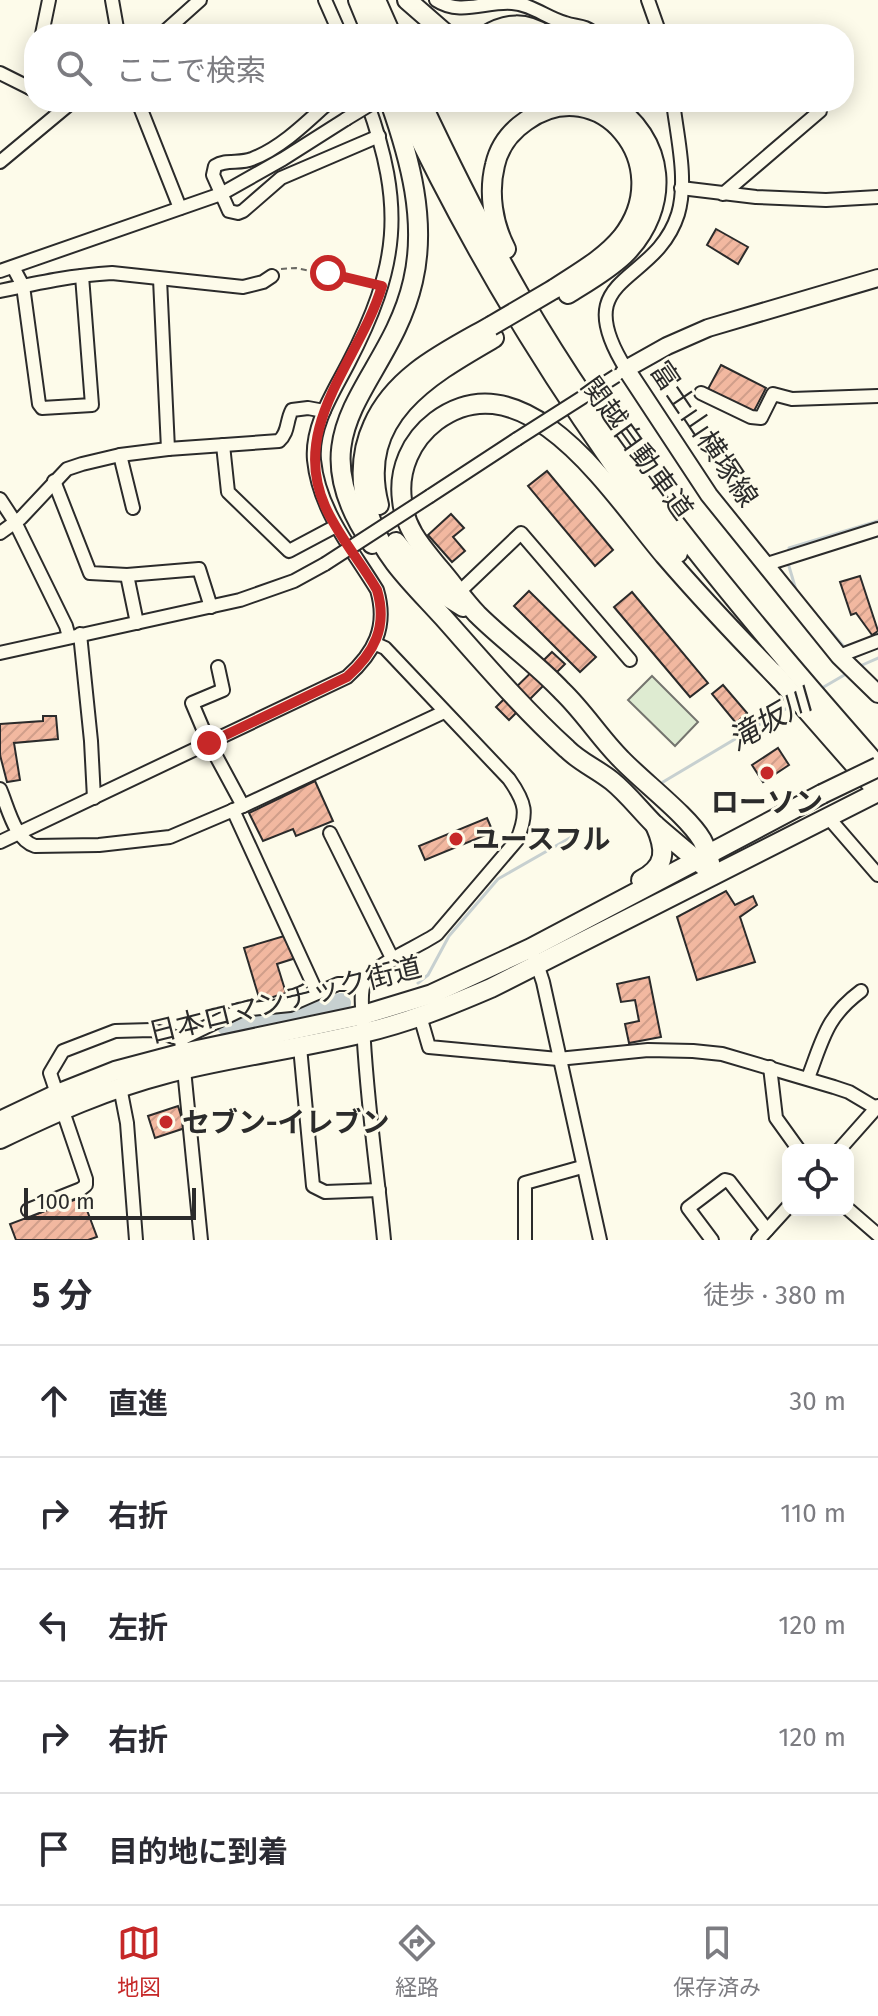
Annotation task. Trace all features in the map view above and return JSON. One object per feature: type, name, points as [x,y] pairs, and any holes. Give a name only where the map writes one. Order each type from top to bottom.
[{"type":"highway","points":[[355,0],[362,24]]},
{"type":"highway","points":[[355,0],[367,24]]},
{"type":"highway","points":[[376,0],[387,24]]},
{"type":"highway","points":[[407,0],[435,24]]},
{"type":"highway","points":[[393,112],[405,147],[415,195],[418,237],[414,278],[400,321],[351,409],[343,436],[341,461],[345,493],[361,528],[385,559],[414,586],[479,616],[533,661],[566,694],[619,757],[697,832],[702,857],[713,875]]},
{"type":"highway","name":"関越自動車道","points":[[407,112],[467,234],[550,375],[653,519],[780,680],[878,791]]},
{"type":"highway","name":"関越自動車道","points":[[426,112],[482,225],[522,298],[566,368],[721,583],[878,766]]},
{"type":"highway","points":[[543,112],[509,135],[496,161],[491,192],[503,243],[526,288],[668,512]]},
{"type":"highway","points":[[557,294],[609,251],[629,226],[641,198],[641,168],[631,142],[611,121],[591,112]]},
{"type":"highway","points":[[414,586],[388,553],[371,522],[363,489],[363,456],[367,440],[389,398],[412,373],[557,294],[598,276],[623,255],[643,230],[654,203],[655,167],[647,142],[630,118],[622,112]]},
{"type":"highway","points":[[450,602],[429,582],[390,533],[377,499],[375,476],[378,451],[391,418],[412,391],[494,331]]},
{"type":"highway","points":[[702,857],[655,824],[613,782],[569,751],[505,686],[450,602],[407,524],[402,497],[404,467],[418,438],[440,418],[470,407],[502,406],[518,410],[549,427],[579,453],[674,566],[780,680]]},
{"type":"highway","name":"日本ロマンチック街道","points":[[0,1139],[115,1071],[183,1054],[420,1016],[491,988],[579,922],[878,766]]},
{"type":"highway","name":"日本ロマンチック街道","points":[[0,1121],[60,1101],[120,1087],[183,1054],[300,1047],[363,1024],[432,994],[535,956],[713,875],[878,791]]},
{"type":"highway","points":[[579,922],[592,908],[658,869],[663,845],[655,824]]},
{"type":"main road","name":"富士山横塚線","points":[[878,278],[708,328],[667,346],[621,373],[764,565],[848,665],[878,694]]},
{"type":"street","points":[[44,24],[49,0]]},
{"type":"street","points":[[112,0],[116,24]]},
{"type":"street","points":[[173,24],[200,0]]},
{"type":"street","points":[[325,0],[336,24]]},
{"type":"street","points":[[436,0],[456,7],[521,4],[570,24]]},
{"type":"street","points":[[648,0],[656,24]]},
{"type":"street","points":[[500,24],[520,21],[532,24]]},
{"type":"street","points":[[0,73],[24,85]]},
{"type":"street","points":[[0,162],[55,112]]},
{"type":"street","points":[[142,112],[180,208]]},
{"type":"street","points":[[318,112],[288,138],[262,154],[242,162],[223,162],[215,166],[213,175],[229,211],[238,213],[281,178],[379,136]]},
{"type":"street","points":[[0,271],[221,194],[358,112]]},
{"type":"street","points":[[0,842],[347,677],[376,644],[381,624],[377,590],[325,505],[313,458],[324,411],[370,321],[390,249],[392,199],[388,167],[371,112]]},
{"type":"street","points":[[0,653],[211,607],[275,589],[325,564],[621,373],[605,327],[606,308],[617,287],[653,255],[669,233],[678,213],[681,188],[674,112]]},
{"type":"street","points":[[723,194],[819,112]]},
{"type":"street","points":[[681,188],[723,194],[826,200],[878,197]]},
{"type":"street","points":[[13,267],[23,286],[42,408],[92,405],[82,276]]},
{"type":"street","points":[[0,291],[112,273],[243,287],[263,282],[272,276]]},
{"type":"street","points":[[160,279],[168,449]]},
{"type":"street","points":[[701,393],[751,417],[761,418],[773,394],[792,399],[878,396]]},
{"type":"street","points":[[0,533],[15,522],[67,469],[120,455],[279,441],[292,410],[308,408],[324,411]]},
{"type":"street","points":[[223,445],[228,492],[289,551],[336,526]]},
{"type":"street","points":[[120,455],[133,508]]},
{"type":"street","points":[[54,481],[90,573],[127,575],[199,569],[211,607]]},
{"type":"street","points":[[0,499],[15,522],[66,626],[74,635],[94,798]]},
{"type":"street","points":[[764,565],[878,529]]},
{"type":"street","points":[[450,602],[521,533],[630,660]]},
{"type":"street","points":[[127,575],[137,623]]},
{"type":"street","points":[[848,665],[878,641]]},
{"type":"street","points":[[376,644],[385,648],[509,779],[521,796],[525,810],[517,840],[437,934],[370,974],[364,984],[363,1024],[384,1240]]},
{"type":"street","points":[[218,667],[223,690],[192,703],[317,993]]},
{"type":"street","points":[[0,789],[19,833],[27,843],[35,846],[99,845],[170,837],[444,712]]},
{"type":"street","points":[[830,815],[878,875]]},
{"type":"street","points":[[330,833],[393,960]]},
{"type":"street","points":[[535,956],[600,1240]]},
{"type":"street","points":[[183,1054],[241,1010],[290,1005],[338,984],[364,984]]},
{"type":"street","points":[[808,1078],[832,1018],[843,1004],[861,991]]},
{"type":"street","points":[[420,1016],[429,1047],[558,1059],[603,1057],[648,1050],[693,1051],[722,1054],[808,1078],[849,1092],[876,1111],[845,1144]]},
{"type":"street","points":[[28,1210],[86,1185],[50,1073],[63,1051],[115,1031],[152,1030],[183,1054],[201,1240]]},
{"type":"street","points":[[300,1047],[313,1186],[325,1192],[379,1190]]},
{"type":"street","points":[[770,1067],[776,1118],[795,1144]]},
{"type":"street","points":[[120,1087],[127,1123],[136,1240]]},
{"type":"street","points":[[525,1240],[525,1183],[582,1167]]},
{"type":"street","points":[[712,1240],[688,1208],[725,1180],[729,1181],[763,1235],[782,1214]]},
{"type":"street","points":[[854,1215],[878,1238]]},
{"type":"path","points":[[272,276],[284,267],[296,268],[382,286]]},
{"type":"green space","points":[[652,676],[698,722],[675,746],[628,700]]},
{"type":"building","points":[[716,229],[748,247],[738,264],[707,245]]},
{"type":"building","points":[[721,365],[766,388],[753,413],[708,389]]},
{"type":"building","points":[[547,471],[613,550],[595,566],[528,486]]},
{"type":"building","points":[[451,514],[464,528],[453,537],[465,551],[452,562],[428,535]]},
{"type":"building","points":[[860,576],[878,631],[872,635],[856,613],[851,615],[840,582]]},
{"type":"building","points":[[529,591],[596,657],[580,672],[514,606]]},
{"type":"building","points":[[632,592],[708,683],[690,697],[614,607]]},
{"type":"building","points":[[552,652],[565,664],[509,720],[496,707]]},
{"type":"building","points":[[723,685],[747,713],[736,723],[712,694]]},
{"type":"building","points":[[43,716],[56,716],[58,739],[14,743],[20,780],[7,782],[0,755],[0,724],[43,721]]},
{"type":"building","name":"ローソン","points":[[778,748],[789,765],[763,782],[752,765]]},
{"type":"building","points":[[315,781],[333,821],[296,836],[293,829],[263,841],[249,813]]},
{"type":"building","name":"ユースフル","points":[[487,818],[493,832],[425,860],[419,846]]},
{"type":"building","points":[[726,891],[735,905],[753,896],[757,905],[740,917],[755,962],[697,980],[677,917]]},
{"type":"building","points":[[291,934],[299,957],[277,964],[286,993],[260,1001],[244,948]]},
{"type":"building","points":[[649,977],[661,1037],[629,1043],[625,1024],[639,1021],[635,1000],[621,1002],[617,984]]},
{"type":"building","name":"セブン-イレブン","points":[[178,1106],[185,1128],[155,1138],[148,1116]]},
{"type":"building","points":[[82,1197],[97,1237],[88,1240],[16,1240],[10,1224]]},
{"type":"waterway","points":[[789,551],[789,548],[878,521]]},
{"type":"waterway","points":[[788,563],[796,590]]},
{"type":"waterway","points":[[810,608],[847,650]]},
{"type":"waterway","name":"滝坂川","points":[[860,666],[878,658]]},
{"type":"waterway","name":"滝坂川","points":[[822,688],[846,674]]},
{"type":"waterway","name":"滝坂川","points":[[663,782],[794,704]]},
{"type":"waterway","name":"滝坂川","points":[[418,983],[428,975],[449,936],[498,879],[575,835]]},
{"type":"waterway","name":"滝坂川","points":[[227,1026],[341,1003]]},
{"type":"place","name":"ローソン","points":[[767,773]]},
{"type":"place","name":"ユースフル","points":[[456,839]]},
{"type":"place","name":"セブン-イレブン","points":[[166,1122]]},
{"type":"route","points":[[209,743],[347,677],[376,644],[381,624],[377,590],[325,505],[313,458],[325,407],[370,321],[382,286],[328,273]]}]
